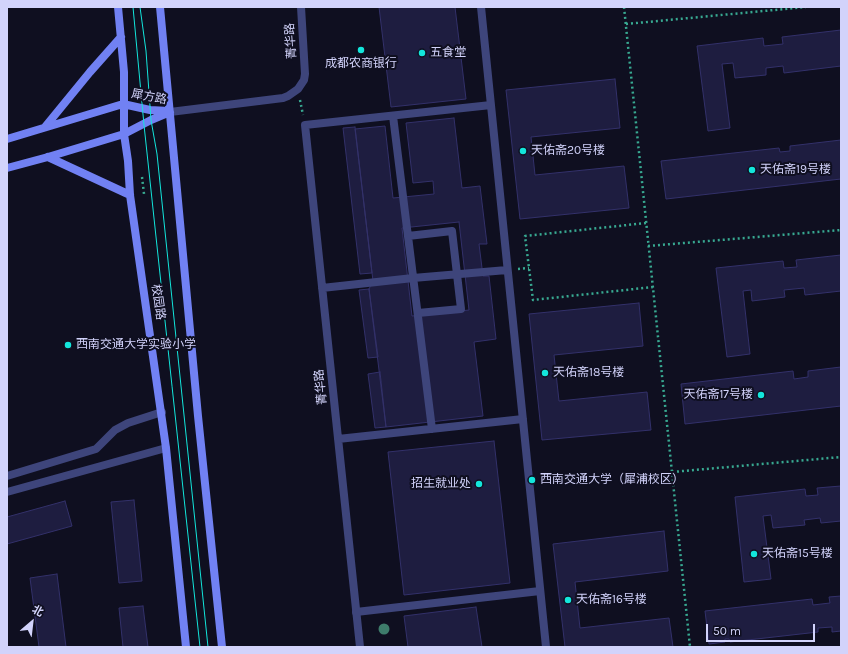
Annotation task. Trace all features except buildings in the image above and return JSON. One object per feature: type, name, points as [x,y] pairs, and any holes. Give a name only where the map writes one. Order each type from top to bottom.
[{"type":"street","name":"校园路","points":[[118,7],[124,72],[124,134],[128,161],[130,195],[162,412],[186,647]]},
{"type":"street","points":[[160,7],[222,647]]},
{"type":"street","name":"菁华路","points":[[298,90],[304,80],[305,74],[301,7]]},
{"type":"street","points":[[481,7],[546,647]]},
{"type":"street","points":[[45,128],[90,72],[121,37]]},
{"type":"street","points":[[170,112],[283,98],[298,90]]},
{"type":"street","name":"犀方路","points":[[7,139],[123,104],[150,110],[170,112]]},
{"type":"street","points":[[306,125],[491,106]]},
{"type":"street","name":"犀方路","points":[[7,168],[124,134],[170,112]]},
{"type":"street","points":[[393,116],[432,429]]},
{"type":"street","name":"菁华路","points":[[306,125],[360,647]]},
{"type":"street","points":[[48,157],[130,195]]},
{"type":"street","points":[[408,236],[452,231],[461,308],[418,313]]},
{"type":"street","points":[[322,288],[508,270]]},
{"type":"street","points":[[7,476],[96,449],[116,430],[128,423],[162,412]]},
{"type":"street","points":[[338,439],[522,419]]},
{"type":"street","points":[[7,492],[166,448]]},
{"type":"street","points":[[356,612],[540,591]]},
{"type":"path","points":[[624,7],[690,647]]},
{"type":"path","points":[[626,24],[806,7]]},
{"type":"path","points":[[298,90],[306,125]]},
{"type":"path","points":[[646,223],[525,236],[533,300],[653,287]]},
{"type":"path","points":[[648,246],[841,230]]},
{"type":"path","points":[[672,472],[841,457]]},
{"type":"tram line","points":[[133,7],[144,125],[200,647]]},
{"type":"tram line","points":[[140,7],[146,51],[151,120],[157,154],[208,647]]},
{"type":"place","name":"成都农商银行","points":[[361,50]]},
{"type":"place","name":"五食堂","points":[[422,53]]},
{"type":"place","name":"天佑斋20号楼","points":[[523,151]]},
{"type":"place","name":"天佑斋19号楼","points":[[752,170]]},
{"type":"place","name":"西南交通大学实验小学","points":[[68,345]]},
{"type":"place","name":"天佑斋18号楼","points":[[545,373]]},
{"type":"place","name":"天佑斋17号楼","points":[[761,395]]},
{"type":"place","name":"西南交通大学（犀浦校区）","points":[[532,480]]},
{"type":"place","name":"招生就业处","points":[[479,484]]},
{"type":"place","name":"天佑斋15号楼","points":[[754,554]]},
{"type":"place","name":"天佑斋16号楼","points":[[568,600]]}]
